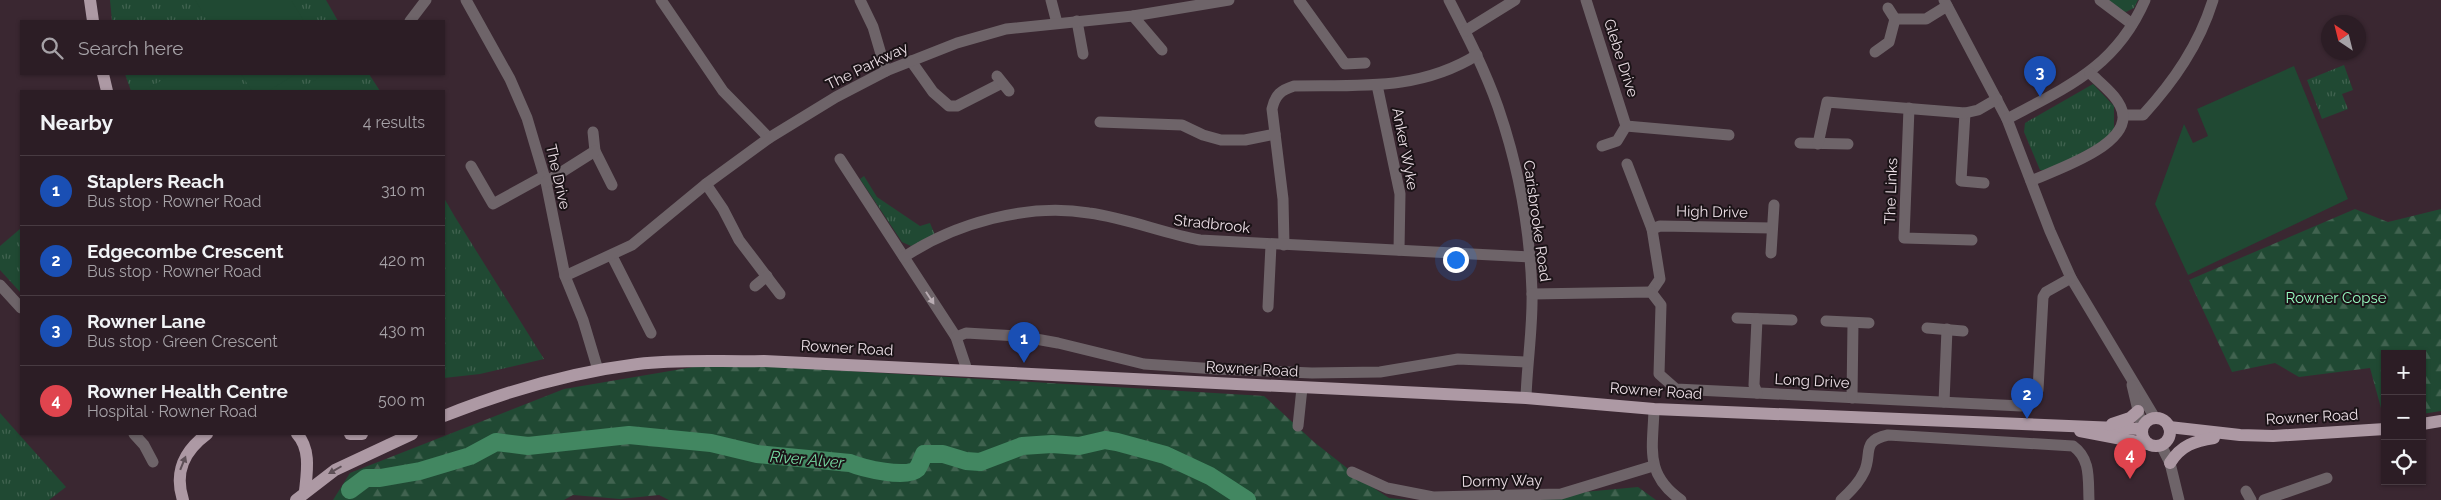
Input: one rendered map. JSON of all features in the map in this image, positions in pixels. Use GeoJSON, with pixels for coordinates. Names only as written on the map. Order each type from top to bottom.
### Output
{"type":"FeatureCollection","features":[{"type":"Feature","properties":{"kind":"main road"},"geometry":{"type":"LineString","coordinates":[[90,0],[93,20]]}},
{"type":"Feature","properties":{"kind":"main road"},"geometry":{"type":"LineString","coordinates":[[103,75],[107,90]]}},
{"type":"Feature","properties":{"kind":"main road","name":"Rowner Road"},"geometry":{"type":"LineString","coordinates":[[445,416],[481,401],[598,370],[640,363],[764,361],[1526,398],[1654,409],[2065,428],[2142,428]]}},
{"type":"Feature","properties":{"kind":"main road"},"geometry":{"type":"LineString","coordinates":[[2097,427],[2121,422],[2130,418],[2138,411]]}},
{"type":"Feature","properties":{"kind":"main road"},"geometry":{"type":"LineString","coordinates":[[2155,418],[2164,420],[2167,436],[2148,444],[2143,438],[2142,428],[2148,420],[2155,418]]}},
{"type":"Feature","properties":{"kind":"main road"},"geometry":{"type":"LineString","coordinates":[[2426,423],[2441,421]]}},
{"type":"Feature","properties":{"kind":"main road","name":"Rowner Road"},"geometry":{"type":"LineString","coordinates":[[2065,428],[2148,444]]}},
{"type":"Feature","properties":{"kind":"main road","name":"Rowner Road"},"geometry":{"type":"LineString","coordinates":[[2167,436],[2273,436],[2381,429]]}},
{"type":"Feature","properties":{"kind":"main road"},"geometry":{"type":"LineString","coordinates":[[183,500],[179,482],[180,467],[192,448],[205,435]]}},
{"type":"Feature","properties":{"kind":"main road"},"geometry":{"type":"LineString","coordinates":[[297,435],[301,439],[306,452],[302,496]]}},
{"type":"Feature","properties":{"kind":"main road"},"geometry":{"type":"LineString","coordinates":[[302,496],[335,470],[410,435]]}},
{"type":"Feature","properties":{"kind":"main road","name":"Rowner Road"},"geometry":{"type":"LineString","coordinates":[[2167,436],[2214,438],[2240,435]]}},
{"type":"Feature","properties":{"kind":"main road"},"geometry":{"type":"LineString","coordinates":[[2170,462],[2180,448],[2198,441],[2214,438]]}},
{"type":"Feature","properties":{"kind":"street"},"geometry":{"type":"LineString","coordinates":[[411,20],[426,0]]}},
{"type":"Feature","properties":{"kind":"street","name":"The Drive"},"geometry":{"type":"LineString","coordinates":[[466,0],[510,80],[530,126],[545,179],[565,276],[583,320],[598,370]]}},
{"type":"Feature","properties":{"kind":"street"},"geometry":{"type":"LineString","coordinates":[[661,0],[723,91],[769,138]]}},
{"type":"Feature","properties":{"kind":"street"},"geometry":{"type":"LineString","coordinates":[[860,0],[873,27],[886,71]]}},
{"type":"Feature","properties":{"kind":"street"},"geometry":{"type":"LineString","coordinates":[[1051,0],[1057,23]]}},
{"type":"Feature","properties":{"kind":"street","name":"The Parkway"},"geometry":{"type":"LineString","coordinates":[[565,276],[612,256],[652,231],[706,184],[769,138],[836,97],[886,71],[985,34],[1033,25],[1133,16],[1175,5],[1229,0]]}},
{"type":"Feature","properties":{"kind":"street"},"geometry":{"type":"LineString","coordinates":[[1299,0],[1345,64],[1366,63]]}},
{"type":"Feature","properties":{"kind":"street","name":"Carisbrooke Road"},"geometry":{"type":"LineString","coordinates":[[1449,0],[1477,55],[1498,107],[1513,157],[1529,257],[1532,294],[1526,398]]}},
{"type":"Feature","properties":{"kind":"street"},"geometry":{"type":"LineString","coordinates":[[1465,31],[1514,0]]}},
{"type":"Feature","properties":{"kind":"street","name":"Glebe Drive"},"geometry":{"type":"LineString","coordinates":[[1586,0],[1626,126]]}},
{"type":"Feature","properties":{"kind":"street"},"geometry":{"type":"LineString","coordinates":[[2100,0],[2132,24]]}},
{"type":"Feature","properties":{"kind":"street"},"geometry":{"type":"LineString","coordinates":[[2007,118],[2090,73],[2104,59],[2132,24],[2145,0]]}},
{"type":"Feature","properties":{"kind":"street"},"geometry":{"type":"LineString","coordinates":[[2123,115],[2143,114],[2170,85],[2193,48],[2213,0]]}},
{"type":"Feature","properties":{"kind":"street"},"geometry":{"type":"LineString","coordinates":[[1895,19],[1926,18],[1946,3],[2007,118],[2071,278],[2155,418]]}},
{"type":"Feature","properties":{"kind":"street"},"geometry":{"type":"LineString","coordinates":[[1875,52],[1889,42],[1895,19],[1888,8]]}},
{"type":"Feature","properties":{"kind":"street"},"geometry":{"type":"LineString","coordinates":[[1133,16],[1162,50]]}},
{"type":"Feature","properties":{"kind":"street"},"geometry":{"type":"LineString","coordinates":[[1077,21],[1083,54]]}},
{"type":"Feature","properties":{"kind":"street"},"geometry":{"type":"LineString","coordinates":[[1284,246],[1283,199],[1275,134],[1274,102],[1280,91],[1294,86],[1378,85],[1407,82],[1446,72],[1477,55]]}},
{"type":"Feature","properties":{"kind":"street"},"geometry":{"type":"LineString","coordinates":[[911,61],[933,92],[949,106],[957,106],[1002,83]]}},
{"type":"Feature","properties":{"kind":"street"},"geometry":{"type":"LineString","coordinates":[[2031,181],[2103,147],[2117,135],[2123,115],[2112,95],[2090,73]]}},
{"type":"Feature","properties":{"kind":"street","name":"Anker Wyke"},"geometry":{"type":"LineString","coordinates":[[1378,85],[1400,194],[1399,250]]}},
{"type":"Feature","properties":{"kind":"street"},"geometry":{"type":"LineString","coordinates":[[1818,144],[1827,102],[1965,113],[1978,110],[1997,99]]}},
{"type":"Feature","properties":{"kind":"street","name":"The Links"},"geometry":{"type":"LineString","coordinates":[[1909,108],[1904,238],[1972,240]]}},
{"type":"Feature","properties":{"kind":"street"},"geometry":{"type":"LineString","coordinates":[[1965,113],[1961,181],[1984,183]]}},
{"type":"Feature","properties":{"kind":"street"},"geometry":{"type":"LineString","coordinates":[[1100,122],[1182,125],[1221,140],[1245,140],[1275,134]]}},
{"type":"Feature","properties":{"kind":"street"},"geometry":{"type":"LineString","coordinates":[[1602,146],[1617,141],[1626,126],[1729,135]]}},
{"type":"Feature","properties":{"kind":"street"},"geometry":{"type":"LineString","coordinates":[[593,132],[595,151],[612,185]]}},
{"type":"Feature","properties":{"kind":"street"},"geometry":{"type":"LineString","coordinates":[[1800,143],[1848,144]]}},
{"type":"Feature","properties":{"kind":"street"},"geometry":{"type":"LineString","coordinates":[[471,166],[493,204],[545,179],[595,151]]}},
{"type":"Feature","properties":{"kind":"street"},"geometry":{"type":"LineString","coordinates":[[840,159],[956,337],[967,370]]}},
{"type":"Feature","properties":{"kind":"street"},"geometry":{"type":"LineString","coordinates":[[1532,294],[1651,292],[1660,279],[1652,229],[1627,164]]}},
{"type":"Feature","properties":{"kind":"street"},"geometry":{"type":"LineString","coordinates":[[706,184],[723,209],[739,240],[780,294]]}},
{"type":"Feature","properties":{"kind":"street"},"geometry":{"type":"LineString","coordinates":[[1771,252],[1774,206]]}},
{"type":"Feature","properties":{"kind":"street","name":"Stradbrook"},"geometry":{"type":"LineString","coordinates":[[904,257],[924,244],[968,226],[999,218],[1062,210],[1097,214],[1167,234],[1200,240],[1284,246],[1529,257]]}},
{"type":"Feature","properties":{"kind":"street","name":"High Drive"},"geometry":{"type":"LineString","coordinates":[[1652,229],[1660,226],[1772,228]]}},
{"type":"Feature","properties":{"kind":"street"},"geometry":{"type":"LineString","coordinates":[[1268,307],[1271,245]]}},
{"type":"Feature","properties":{"kind":"street"},"geometry":{"type":"LineString","coordinates":[[612,256],[651,333]]}},
{"type":"Feature","properties":{"kind":"street"},"geometry":{"type":"LineString","coordinates":[[755,286],[768,276]]}},
{"type":"Feature","properties":{"kind":"street","name":"Long Drive"},"geometry":{"type":"LineString","coordinates":[[1651,292],[1661,305],[1659,374],[1669,385],[1676,388],[2021,406],[2035,398],[2038,390],[2043,297],[2046,292],[2071,278]]}},
{"type":"Feature","properties":{"kind":"street"},"geometry":{"type":"LineString","coordinates":[[0,284],[20,307]]}},
{"type":"Feature","properties":{"kind":"street"},"geometry":{"type":"LineString","coordinates":[[1737,318],[1792,320]]}},
{"type":"Feature","properties":{"kind":"street"},"geometry":{"type":"LineString","coordinates":[[1757,319],[1754,384],[1757,393]]}},
{"type":"Feature","properties":{"kind":"street"},"geometry":{"type":"LineString","coordinates":[[1826,321],[1869,322]]}},
{"type":"Feature","properties":{"kind":"street"},"geometry":{"type":"LineString","coordinates":[[1852,398],[1853,323]]}},
{"type":"Feature","properties":{"kind":"street"},"geometry":{"type":"LineString","coordinates":[[1927,328],[1963,331]]}},
{"type":"Feature","properties":{"kind":"street"},"geometry":{"type":"LineString","coordinates":[[1944,402],[1947,329]]}},
{"type":"Feature","properties":{"kind":"street"},"geometry":{"type":"LineString","coordinates":[[956,337],[966,333],[1019,336],[1058,343],[1144,364],[1216,369],[1312,373],[1380,372],[1458,359],[1527,362]]}},
{"type":"Feature","properties":{"kind":"street"},"geometry":{"type":"LineString","coordinates":[[2127,369],[2142,428]]}},
{"type":"Feature","properties":{"kind":"street"},"geometry":{"type":"LineString","coordinates":[[1298,426],[1302,388]]}},
{"type":"Feature","properties":{"kind":"street"},"geometry":{"type":"LineString","coordinates":[[1654,409],[1653,466],[1667,490],[1681,500]]}},
{"type":"Feature","properties":{"kind":"street"},"geometry":{"type":"LineString","coordinates":[[136,435],[148,441],[153,462]]}},
{"type":"Feature","properties":{"kind":"street"},"geometry":{"type":"LineString","coordinates":[[1841,500],[1861,479],[1866,468],[1868,449],[1871,442],[1879,437],[1888,435],[2073,446],[2082,452],[2087,462],[2089,500]]}},
{"type":"Feature","properties":{"kind":"street"},"geometry":{"type":"LineString","coordinates":[[2167,436],[2170,462],[2179,500]]}},
{"type":"Feature","properties":{"kind":"street","name":"Dormy Way"},"geometry":{"type":"LineString","coordinates":[[1352,472],[1387,488],[1433,497],[1453,497],[1561,494],[1653,466]]}},
{"type":"Feature","properties":{"kind":"street"},"geometry":{"type":"LineString","coordinates":[[2264,500],[2295,494],[2327,478]]}},
{"type":"Feature","properties":{"kind":"green space"},"geometry":{"type":"Polygon","coordinates":[[[110,0],[326,0],[337,20],[112,20],[110,0]]]}},
{"type":"Feature","properties":{"kind":"green space"},"geometry":{"type":"Polygon","coordinates":[[[195,0],[291,0],[303,20],[207,20],[195,0]]]}},
{"type":"Feature","properties":{"kind":"green space"},"geometry":{"type":"Polygon","coordinates":[[[2106,0],[2138,0],[2134,8],[2126,12],[2113,7],[2106,0]]]}},
{"type":"Feature","properties":{"kind":"green space"},"geometry":{"type":"Polygon","coordinates":[[[2344,65],[2353,90],[2342,94],[2348,109],[2322,119],[2307,80],[2344,65]]]}},
{"type":"Feature","properties":{"kind":"green space"},"geometry":{"type":"Polygon","coordinates":[[[2294,66],[2348,199],[2188,275],[2155,204],[2184,124],[2193,143],[2208,136],[2197,109],[2294,66]]]}},
{"type":"Feature","properties":{"kind":"green space"},"geometry":{"type":"Polygon","coordinates":[[[125,75],[370,75],[379,90],[131,90],[125,75]]]}},
{"type":"Feature","properties":{"kind":"green space"},"geometry":{"type":"Polygon","coordinates":[[[170,75],[233,75],[241,90],[146,90],[170,75]]]}},
{"type":"Feature","properties":{"kind":"green space"},"geometry":{"type":"Polygon","coordinates":[[[242,75],[294,75],[270,90],[251,90],[242,75]]]}},
{"type":"Feature","properties":{"kind":"green space"},"geometry":{"type":"Polygon","coordinates":[[[323,75],[340,75],[349,90],[299,90],[323,75]]]}},
{"type":"Feature","properties":{"kind":"green space"},"geometry":{"type":"Polygon","coordinates":[[[2093,84],[2114,106],[2114,131],[2107,139],[2048,171],[2040,170],[2024,132],[2025,123],[2093,84]]]}},
{"type":"Feature","properties":{"kind":"green space"},"geometry":{"type":"Polygon","coordinates":[[[864,176],[877,197],[920,226],[930,223],[935,235],[911,246],[902,242],[860,179],[864,176]]]}},
{"type":"Feature","properties":{"kind":"green space"},"geometry":{"type":"Polygon","coordinates":[[[445,200],[544,359],[480,374],[445,378],[445,200]]]}},
{"type":"Feature","properties":{"kind":"green space","name":"Rowner Copse"},"geometry":{"type":"Polygon","coordinates":[[[2355,209],[2388,222],[2441,209],[2441,411],[2426,413],[2426,350],[2381,350],[2381,408],[2370,368],[2299,377],[2275,363],[2232,372],[2189,280],[2355,209]]]}},
{"type":"Feature","properties":{"kind":"green space"},"geometry":{"type":"Polygon","coordinates":[[[20,229],[20,292],[0,270],[0,246],[20,229]]]}},
{"type":"Feature","properties":{"kind":"green space"},"geometry":{"type":"Polygon","coordinates":[[[717,363],[1264,396],[1314,442],[1366,483],[1389,498],[1409,500],[669,500],[659,495],[620,499],[573,495],[564,500],[333,500],[350,473],[564,389],[717,363]]]}},
{"type":"Feature","properties":{"kind":"green space"},"geometry":{"type":"Polygon","coordinates":[[[0,413],[66,487],[49,500],[0,500],[0,413]]]}},
{"type":"Feature","properties":{"kind":"green space"},"geometry":{"type":"Polygon","coordinates":[[[1638,487],[1656,500],[1454,500],[1508,499],[1638,487]]]}},
{"type":"Feature","properties":{"kind":"waterway","name":"River Alver"},"geometry":{"type":"LineString","coordinates":[[350,490],[366,478],[380,478],[420,471],[470,456],[496,442],[528,446],[629,435],[711,443],[757,454],[850,463],[874,470],[904,473],[917,469],[924,454],[943,454],[966,461],[980,462],[1022,446],[1052,444],[1079,446],[1105,440],[1165,455],[1210,476],[1247,500]]}},
{"type":"Feature","properties":{"kind":"place","name":"Rowner Lane"},"geometry":{"type":"Point","coordinates":[2040,97]}},
{"type":"Feature","properties":{"kind":"place","name":"Staplers Reach"},"geometry":{"type":"Point","coordinates":[1024,363]}},
{"type":"Feature","properties":{"kind":"place","name":"Edgecombe Crescent"},"geometry":{"type":"Point","coordinates":[2027,419]}},
{"type":"Feature","properties":{"kind":"place","name":"Rowner Health Centre"},"geometry":{"type":"Point","coordinates":[2130,479]}}]}
